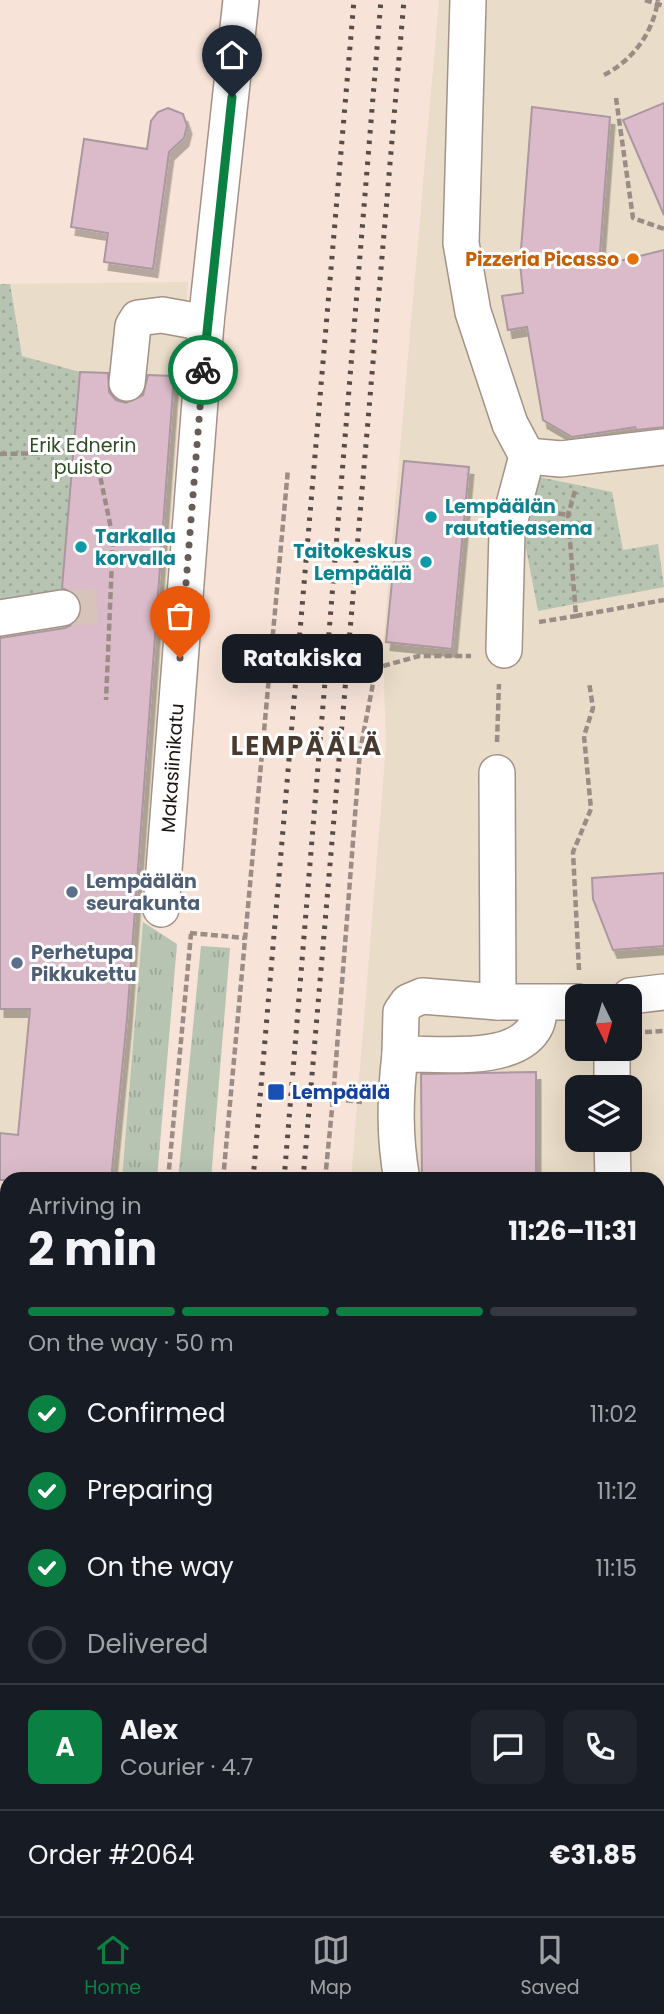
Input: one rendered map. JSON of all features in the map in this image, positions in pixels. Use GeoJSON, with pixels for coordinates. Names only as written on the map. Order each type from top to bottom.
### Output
{"type":"FeatureCollection","features":[{"type":"Feature","properties":{"kind":"street","name":"Makasiinikatu"},"geometry":{"type":"LineString","coordinates":[[161,909],[206,323],[241,0]]}},
{"type":"Feature","properties":{"kind":"street"},"geometry":{"type":"LineString","coordinates":[[468,0],[461,243],[472,312],[510,424],[527,456],[507,531],[504,650]]}},
{"type":"Feature","properties":{"kind":"street"},"geometry":{"type":"LineString","coordinates":[[127,383],[133,326],[138,318],[162,315],[206,323]]}},
{"type":"Feature","properties":{"kind":"street"},"geometry":{"type":"LineString","coordinates":[[527,456],[561,459],[664,447]]}},
{"type":"Feature","properties":{"kind":"street"},"geometry":{"type":"LineString","coordinates":[[0,618],[62,608]]}},
{"type":"Feature","properties":{"kind":"street"},"geometry":{"type":"LineString","coordinates":[[497,773],[498,1002]]}},
{"type":"Feature","properties":{"kind":"street"},"geometry":{"type":"LineString","coordinates":[[401,1172],[395,1141],[394,1105],[400,1054],[401,1012],[408,1002],[422,996],[540,1003],[565,992]]}},
{"type":"Feature","properties":{"kind":"street"},"geometry":{"type":"LineString","coordinates":[[642,995],[664,992]]}},
{"type":"Feature","properties":{"kind":"street"},"geometry":{"type":"LineString","coordinates":[[400,1054],[489,1054],[506,1049],[521,1041],[536,1026],[540,1003]]}},
{"type":"Feature","properties":{"kind":"street"},"geometry":{"type":"LineString","coordinates":[[612,1152],[612,1172]]}},
{"type":"Feature","properties":{"kind":"path"},"geometry":{"type":"LineString","coordinates":[[645,0],[658,1],[664,6]]}},
{"type":"Feature","properties":{"kind":"path"},"geometry":{"type":"LineString","coordinates":[[604,75],[626,63],[643,41],[658,1]]}},
{"type":"Feature","properties":{"kind":"path"},"geometry":{"type":"LineString","coordinates":[[616,98],[633,218],[664,229]]}},
{"type":"Feature","properties":{"kind":"path"},"geometry":{"type":"LineString","coordinates":[[0,454],[47,453],[94,447],[113,538],[106,700]]}},
{"type":"Feature","properties":{"kind":"path"},"geometry":{"type":"LineString","coordinates":[[584,456],[568,515],[576,616],[664,600]]}},
{"type":"Feature","properties":{"kind":"path"},"geometry":{"type":"LineString","coordinates":[[224,1172],[288,469]]}},
{"type":"Feature","properties":{"kind":"path"},"geometry":{"type":"LineString","coordinates":[[326,1172],[360,751],[376,668],[419,656],[463,657],[504,650],[497,692],[497,773]]}},
{"type":"Feature","properties":{"kind":"path"},"geometry":{"type":"LineString","coordinates":[[578,984],[573,852],[591,809],[584,736],[593,708],[589,681]]}},
{"type":"Feature","properties":{"kind":"path"},"geometry":{"type":"LineString","coordinates":[[169,1172],[191,934],[245,938]]}},
{"type":"Feature","properties":{"kind":"path"},"geometry":{"type":"LineString","coordinates":[[332,1099],[394,1105]]}},
{"type":"Feature","properties":{"kind":"shaded area"},"geometry":{"type":"Polygon","coordinates":[[[439,0],[645,0],[664,6],[664,1172],[352,1172],[386,746],[383,646],[439,0]]]}},
{"type":"Feature","properties":{"kind":"shaded area"},"geometry":{"type":"Polygon","coordinates":[[[188,282],[123,1172],[0,1172],[0,284],[188,282]]]}},
{"type":"Feature","properties":{"kind":"green space","name":"Erik Ednerin puisto"},"geometry":{"type":"Polygon","coordinates":[[[0,284],[10,284],[22,356],[80,372],[174,376],[169,439],[127,605],[55,593],[0,602],[0,284]]]}},
{"type":"Feature","properties":{"kind":"green space"},"geometry":{"type":"Polygon","coordinates":[[[539,477],[612,492],[623,550],[658,544],[664,587],[538,611],[525,543],[539,477]]]}},
{"type":"Feature","properties":{"kind":"green space"},"geometry":{"type":"Polygon","coordinates":[[[143,922],[177,944],[158,1172],[123,1172],[143,922]]]}},
{"type":"Feature","properties":{"kind":"green space"},"geometry":{"type":"Polygon","coordinates":[[[201,946],[230,948],[212,1172],[179,1172],[201,946]]]}},
{"type":"Feature","properties":{"kind":"building"},"geometry":{"type":"Polygon","coordinates":[[[664,103],[664,215],[623,120],[664,103]]]}},
{"type":"Feature","properties":{"kind":"building"},"geometry":{"type":"Polygon","coordinates":[[[532,107],[610,117],[599,266],[664,250],[664,427],[636,430],[635,427],[572,437],[543,420],[527,327],[508,330],[502,296],[523,293],[520,263],[532,107]]]}},
{"type":"Feature","properties":{"kind":"building"},"geometry":{"type":"Polygon","coordinates":[[[168,108],[183,114],[187,126],[184,138],[169,152],[153,269],[104,262],[108,233],[71,227],[84,139],[147,149],[151,121],[158,112],[168,108]]]}},
{"type":"Feature","properties":{"kind":"building"},"geometry":{"type":"Polygon","coordinates":[[[80,372],[108,373],[109,392],[116,400],[126,403],[143,395],[148,375],[174,376],[127,1019],[112,1172],[0,1172],[0,1133],[18,1135],[30,1009],[0,1009],[0,638],[65,628],[75,623],[81,614],[78,596],[62,588],[80,372]]]}},
{"type":"Feature","properties":{"kind":"building","name":"Lempäälän rautatieasema"},"geometry":{"type":"Polygon","coordinates":[[[404,461],[469,467],[452,649],[386,642],[404,461]]]}},
{"type":"Feature","properties":{"kind":"building"},"geometry":{"type":"Polygon","coordinates":[[[664,873],[664,946],[613,950],[593,899],[592,878],[664,873]]]}},
{"type":"Feature","properties":{"kind":"building"},"geometry":{"type":"Polygon","coordinates":[[[536,1072],[536,1172],[422,1172],[421,1074],[536,1072]]]}},
{"type":"Feature","properties":{"kind":"tunnel"},"geometry":{"type":"LineString","coordinates":[[62,608],[112,606]]}},
{"type":"Feature","properties":{"kind":"railway"},"geometry":{"type":"LineString","coordinates":[[254,1172],[354,0]]}},
{"type":"Feature","properties":{"kind":"railway"},"geometry":{"type":"LineString","coordinates":[[285,1172],[381,0]]}},
{"type":"Feature","properties":{"kind":"railway"},"geometry":{"type":"LineString","coordinates":[[304,1172],[404,0]]}},
{"type":"Feature","properties":{"kind":"way so far"},"geometry":{"type":"LineString","coordinates":[[180,658],[203,370]]}},
{"type":"Feature","properties":{"kind":"place","name":"Pizzeria Picasso"},"geometry":{"type":"Point","coordinates":[633,259]}},
{"type":"Feature","properties":{"kind":"place","name":"Lempäälän rautatieasema"},"geometry":{"type":"Point","coordinates":[431,517]}},
{"type":"Feature","properties":{"kind":"place","name":"Tarkalla korvalla"},"geometry":{"type":"Point","coordinates":[81,547]}},
{"type":"Feature","properties":{"kind":"place","name":"Taitokeskus Lempäälä"},"geometry":{"type":"Point","coordinates":[426,562]}},
{"type":"Feature","properties":{"kind":"place","name":"Ratakiska"},"geometry":{"type":"Point","coordinates":[180,658]}},
{"type":"Feature","properties":{"kind":"place","name":"Lempäälän seurakunta"},"geometry":{"type":"Point","coordinates":[72,892]}},
{"type":"Feature","properties":{"kind":"place","name":"Perhetupa Pikkukettu"},"geometry":{"type":"Point","coordinates":[17,963]}},
{"type":"Feature","properties":{"kind":"place","name":"Lempäälä"},"geometry":{"type":"Point","coordinates":[276,1092]}},
{"type":"Feature","properties":{"kind":"district","name":"LEMPÄÄLÄ"},"geometry":{"type":"Point","coordinates":[307,746]}},
{"type":"Feature","properties":{"kind":"route"},"geometry":{"type":"LineString","coordinates":[[203,370],[232,97]]}}]}
